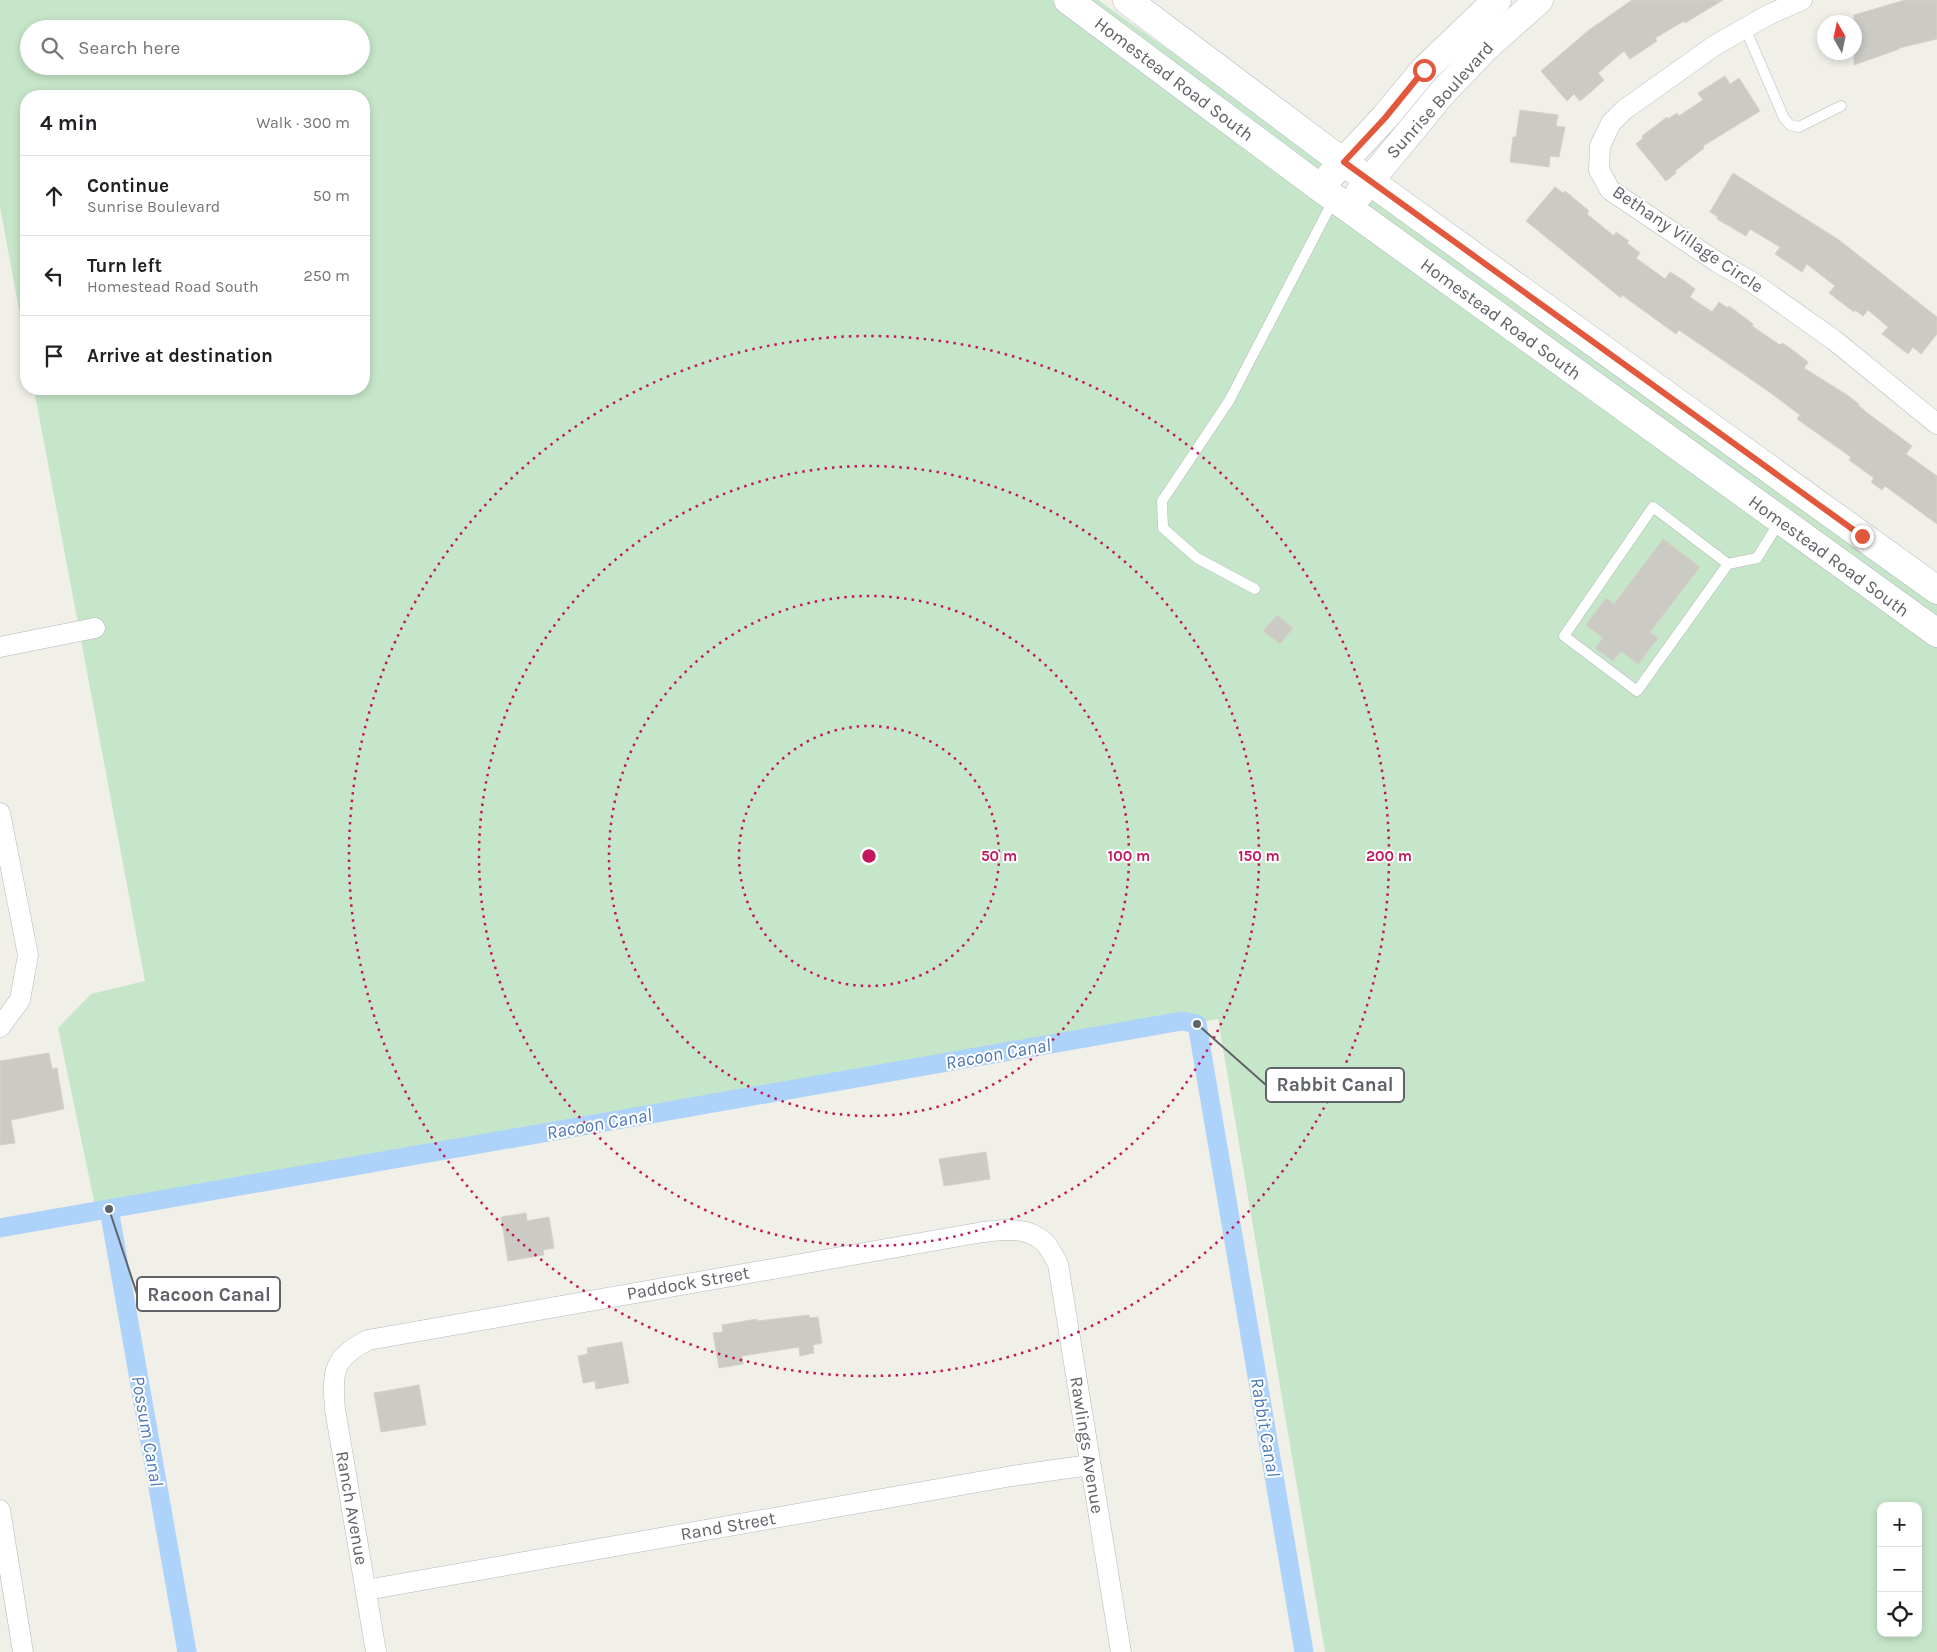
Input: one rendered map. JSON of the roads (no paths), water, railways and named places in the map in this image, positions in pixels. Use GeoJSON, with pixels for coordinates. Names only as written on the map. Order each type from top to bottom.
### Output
{"type":"FeatureCollection","features":[{"type":"Feature","properties":{"kind":"main road","name":"Homestead Road South"},"geometry":{"type":"LineString","coordinates":[[1068,0],[1334,198],[1937,633]]}},
{"type":"Feature","properties":{"kind":"main road","name":"Homestead Road South"},"geometry":{"type":"LineString","coordinates":[[1127,0],[1370,181],[1937,590]]}},
{"type":"Feature","properties":{"kind":"main road","name":"Sunrise Boulevard"},"geometry":{"type":"LineString","coordinates":[[1334,198],[1344,162],[1385,118],[1424,70],[1496,0]]}},
{"type":"Feature","properties":{"kind":"main road","name":"Sunrise Boulevard"},"geometry":{"type":"LineString","coordinates":[[1334,198],[1370,181],[1442,93],[1484,48],[1539,0]]}},
{"type":"Feature","properties":{"kind":"street","name":"Bethany Village Circle"},"geometry":{"type":"LineString","coordinates":[[1802,0],[1781,4],[1683,67],[1624,110],[1611,124],[1600,146],[1600,170],[1610,190],[1717,262],[1752,282],[1834,340],[1937,424]]}},
{"type":"Feature","properties":{"kind":"street"},"geometry":{"type":"LineString","coordinates":[[0,647],[95,628]]}},
{"type":"Feature","properties":{"kind":"street"},"geometry":{"type":"LineString","coordinates":[[0,813],[28,955],[20,1000],[0,1027]]}},
{"type":"Feature","properties":{"kind":"street","name":"Paddock Street"},"geometry":{"type":"LineString","coordinates":[[338,1364],[351,1349],[368,1340],[896,1247],[1007,1230],[1028,1231],[1044,1242]]}},
{"type":"Feature","properties":{"kind":"street","name":"Rawlings Avenue"},"geometry":{"type":"LineString","coordinates":[[1044,1242],[1058,1264],[1122,1652]]}},
{"type":"Feature","properties":{"kind":"street","name":"Ranch Avenue"},"geometry":{"type":"LineString","coordinates":[[338,1364],[333,1386],[335,1409],[376,1652]]}},
{"type":"Feature","properties":{"kind":"street","name":"Rand Street"},"geometry":{"type":"LineString","coordinates":[[366,1590],[1012,1476],[1090,1465]]}},
{"type":"Feature","properties":{"kind":"street"},"geometry":{"type":"LineString","coordinates":[[0,1510],[23,1652]]}},
{"type":"Feature","properties":{"kind":"lane"},"geometry":{"type":"LineString","coordinates":[[1745,28],[1784,118],[1790,125],[1799,127],[1841,106]]}},
{"type":"Feature","properties":{"kind":"lane"},"geometry":{"type":"LineString","coordinates":[[1255,589],[1197,558],[1163,528],[1162,501],[1229,401],[1334,198]]}},
{"type":"Feature","properties":{"kind":"lane"},"geometry":{"type":"LineString","coordinates":[[1728,564],[1653,507],[1564,636],[1637,691],[1728,564],[1757,558],[1780,520]]}},
{"type":"Feature","properties":{"kind":"waterway","name":"Racoon Canal"},"geometry":{"type":"LineString","coordinates":[[0,1228],[1182,1021],[1197,1024],[1304,1652]]}},
{"type":"Feature","properties":{"kind":"waterway","name":"Possum Canal"},"geometry":{"type":"LineString","coordinates":[[109,1209],[187,1652]]}},
{"type":"Feature","properties":{"kind":"place","name":"Rabbit Canal"},"geometry":{"type":"Point","coordinates":[1197,1024]}},
{"type":"Feature","properties":{"kind":"place","name":"Racoon Canal"},"geometry":{"type":"Point","coordinates":[109,1209]}}]}
